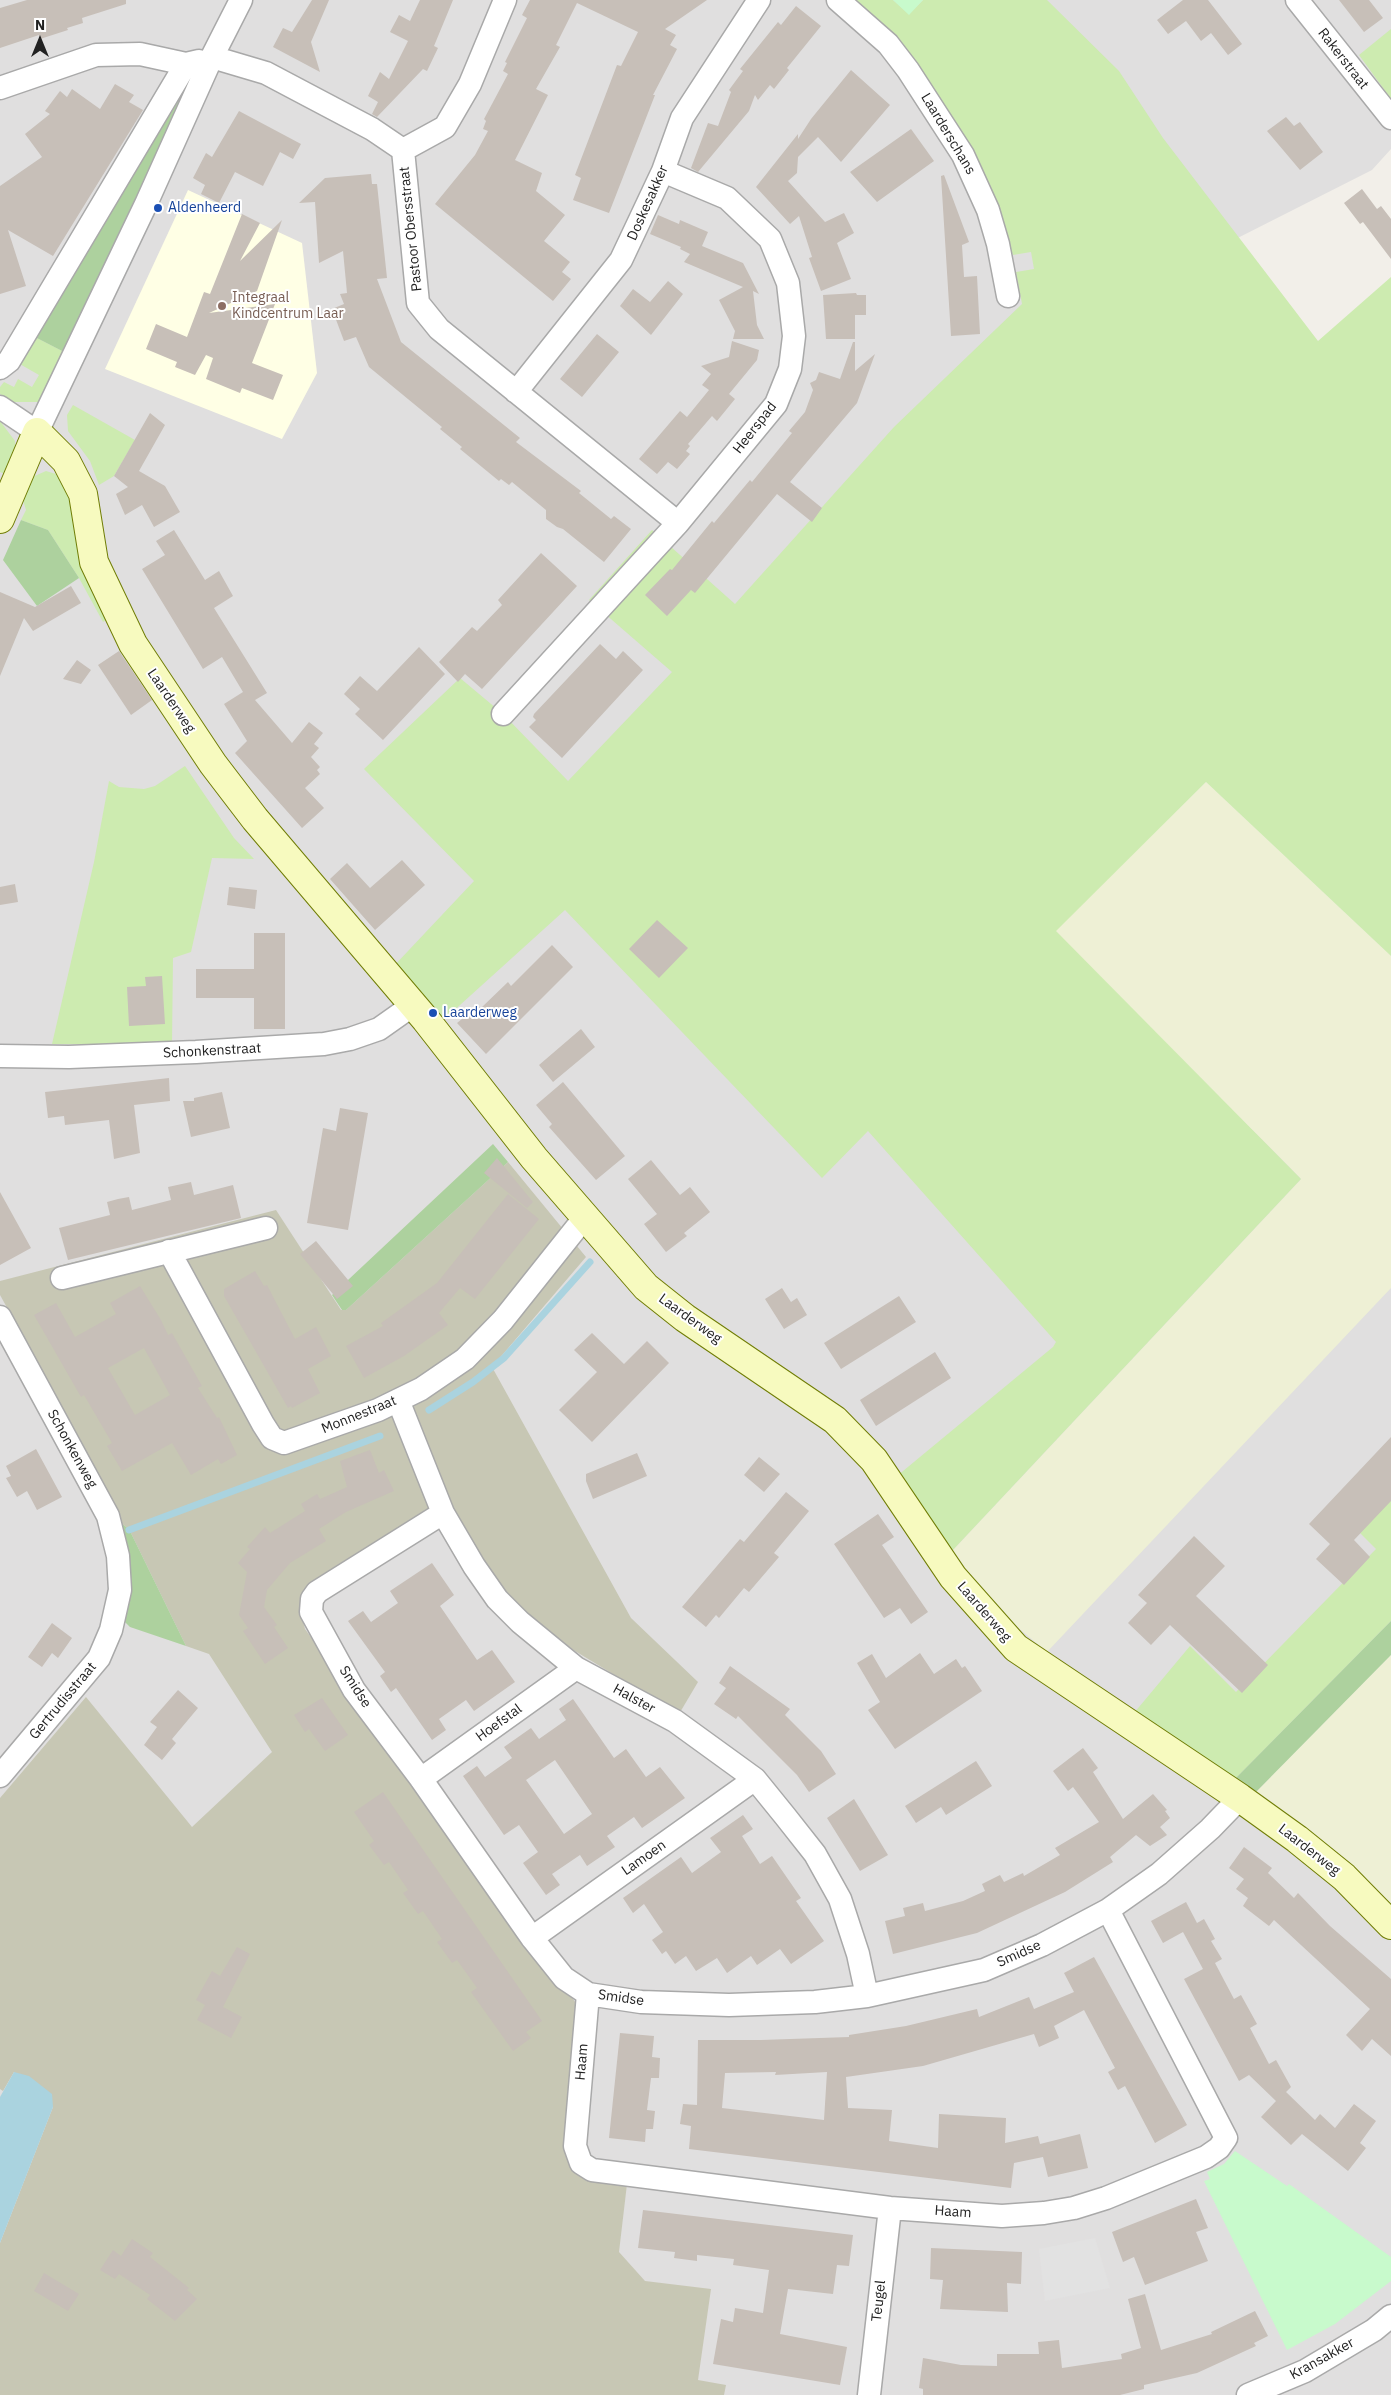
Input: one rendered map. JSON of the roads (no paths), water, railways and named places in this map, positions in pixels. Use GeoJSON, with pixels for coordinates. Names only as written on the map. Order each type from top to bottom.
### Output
{"type":"FeatureCollection","features":[{"type":"Feature","properties":{"kind":"street"},"geometry":{"type":"LineString","coordinates":[[0,519],[37,432],[146,204],[212,57],[241,0]]}},
{"type":"Feature","properties":{"kind":"street"},"geometry":{"type":"LineString","coordinates":[[403,150],[445,127],[470,84],[505,0]]}},
{"type":"Feature","properties":{"kind":"street","name":"Doskesakker"},"geometry":{"type":"LineString","coordinates":[[516,392],[622,260],[663,171],[682,118],[759,0]]}},
{"type":"Feature","properties":{"kind":"street","name":"Laarderschans"},"geometry":{"type":"LineString","coordinates":[[838,0],[888,44],[908,70],[963,154],[988,210],[998,244],[1008,296]]}},
{"type":"Feature","properties":{"kind":"street","name":"Rakerstraat"},"geometry":{"type":"LineString","coordinates":[[1297,0],[1391,118]]}},
{"type":"Feature","properties":{"kind":"street"},"geometry":{"type":"LineString","coordinates":[[0,88],[96,55],[140,54],[186,64],[212,57]]}},
{"type":"Feature","properties":{"kind":"street","name":"Pastoor Obersstraat"},"geometry":{"type":"LineString","coordinates":[[212,57],[266,73],[372,129],[403,150],[418,303],[439,329],[678,523]]}},
{"type":"Feature","properties":{"kind":"street"},"geometry":{"type":"LineString","coordinates":[[0,368],[9,361],[186,64]]}},
{"type":"Feature","properties":{"kind":"street","name":"Heerspad"},"geometry":{"type":"LineString","coordinates":[[503,714],[678,523],[776,404],[790,369],[794,336],[788,283],[770,239],[727,198],[663,171]]}},
{"type":"Feature","properties":{"kind":"street"},"geometry":{"type":"LineString","coordinates":[[0,407],[37,432]]}},
{"type":"Feature","properties":{"kind":"street","name":"Laarderweg"},"geometry":{"type":"LineString","coordinates":[[37,432],[66,461],[83,494],[94,562],[133,644],[213,764],[255,819],[413,1005],[534,1158],[646,1287],[685,1318],[836,1420],[874,1460],[953,1577],[1016,1648],[1240,1798],[1297,1839],[1344,1878],[1391,1925]]}},
{"type":"Feature","properties":{"kind":"street","name":"Schonkenstraat"},"geometry":{"type":"LineString","coordinates":[[0,1056],[69,1057],[186,1053],[324,1044],[350,1039],[379,1029],[413,1005]]}},
{"type":"Feature","properties":{"kind":"street","name":"Monnestraat"},"geometry":{"type":"LineString","coordinates":[[169,1251],[272,1438],[284,1443],[378,1410],[421,1389],[465,1359],[503,1320],[585,1217]]}},
{"type":"Feature","properties":{"kind":"street"},"geometry":{"type":"LineString","coordinates":[[62,1278],[266,1228]]}},
{"type":"Feature","properties":{"kind":"street","name":"Schonkenweg"},"geometry":{"type":"LineString","coordinates":[[0,1317],[108,1516],[118,1556],[120,1590]]}},
{"type":"Feature","properties":{"kind":"street","name":"Halster"},"geometry":{"type":"LineString","coordinates":[[398,1400],[443,1514],[497,1600],[520,1622],[576,1668],[674,1721],[755,1779],[815,1854],[840,1899],[858,1954],[866,1996]]}},
{"type":"Feature","properties":{"kind":"street","name":"Smidse"},"geometry":{"type":"LineString","coordinates":[[443,1514],[317,1592],[312,1599],[311,1612],[354,1690],[421,1778],[532,1938],[564,1978],[588,1994],[641,2002],[729,2005],[815,2002],[866,1996],[984,1970],[1042,1945],[1108,1910],[1160,1874],[1210,1829],[1240,1798]]}},
{"type":"Feature","properties":{"kind":"street","name":"Gertrudisstraat"},"geometry":{"type":"LineString","coordinates":[[0,1776],[99,1658],[111,1630],[120,1590]]}},
{"type":"Feature","properties":{"kind":"street","name":"Hoefstal"},"geometry":{"type":"LineString","coordinates":[[421,1778],[576,1668]]}},
{"type":"Feature","properties":{"kind":"street","name":"Lamoen"},"geometry":{"type":"LineString","coordinates":[[532,1938],[755,1779]]}},
{"type":"Feature","properties":{"kind":"street","name":"Haam"},"geometry":{"type":"LineString","coordinates":[[588,1994],[575,2146],[580,2163],[592,2170],[890,2208],[1002,2216],[1044,2213],[1074,2208],[1106,2198],[1206,2157],[1219,2148],[1226,2138],[1108,1910]]}},
{"type":"Feature","properties":{"kind":"street","name":"Teugel"},"geometry":{"type":"LineString","coordinates":[[869,2395],[890,2208]]}},
{"type":"Feature","properties":{"kind":"street","name":"Kransakker"},"geometry":{"type":"LineString","coordinates":[[1248,2395],[1305,2371],[1374,2330],[1391,2316]]}},
{"type":"Feature","properties":{"kind":"water"},"geometry":{"type":"Polygon","coordinates":[[[14,2072],[29,2076],[52,2094],[53,2107],[0,2243],[0,2097],[14,2072]]]}},
{"type":"Feature","properties":{"kind":"waterway"},"geometry":{"type":"LineString","coordinates":[[429,1410],[473,1382],[504,1358],[590,1262]]}},
{"type":"Feature","properties":{"kind":"waterway"},"geometry":{"type":"LineString","coordinates":[[129,1530],[380,1436]]}},
{"type":"Feature","properties":{"kind":"place","name":"Aldenheerd"},"geometry":{"type":"Point","coordinates":[158,208]}},
{"type":"Feature","properties":{"kind":"place","name":"Integraal Kindcentrum Laar"},"geometry":{"type":"Point","coordinates":[222,306]}},
{"type":"Feature","properties":{"kind":"place","name":"Laarderweg"},"geometry":{"type":"Point","coordinates":[433,1013]}}]}
